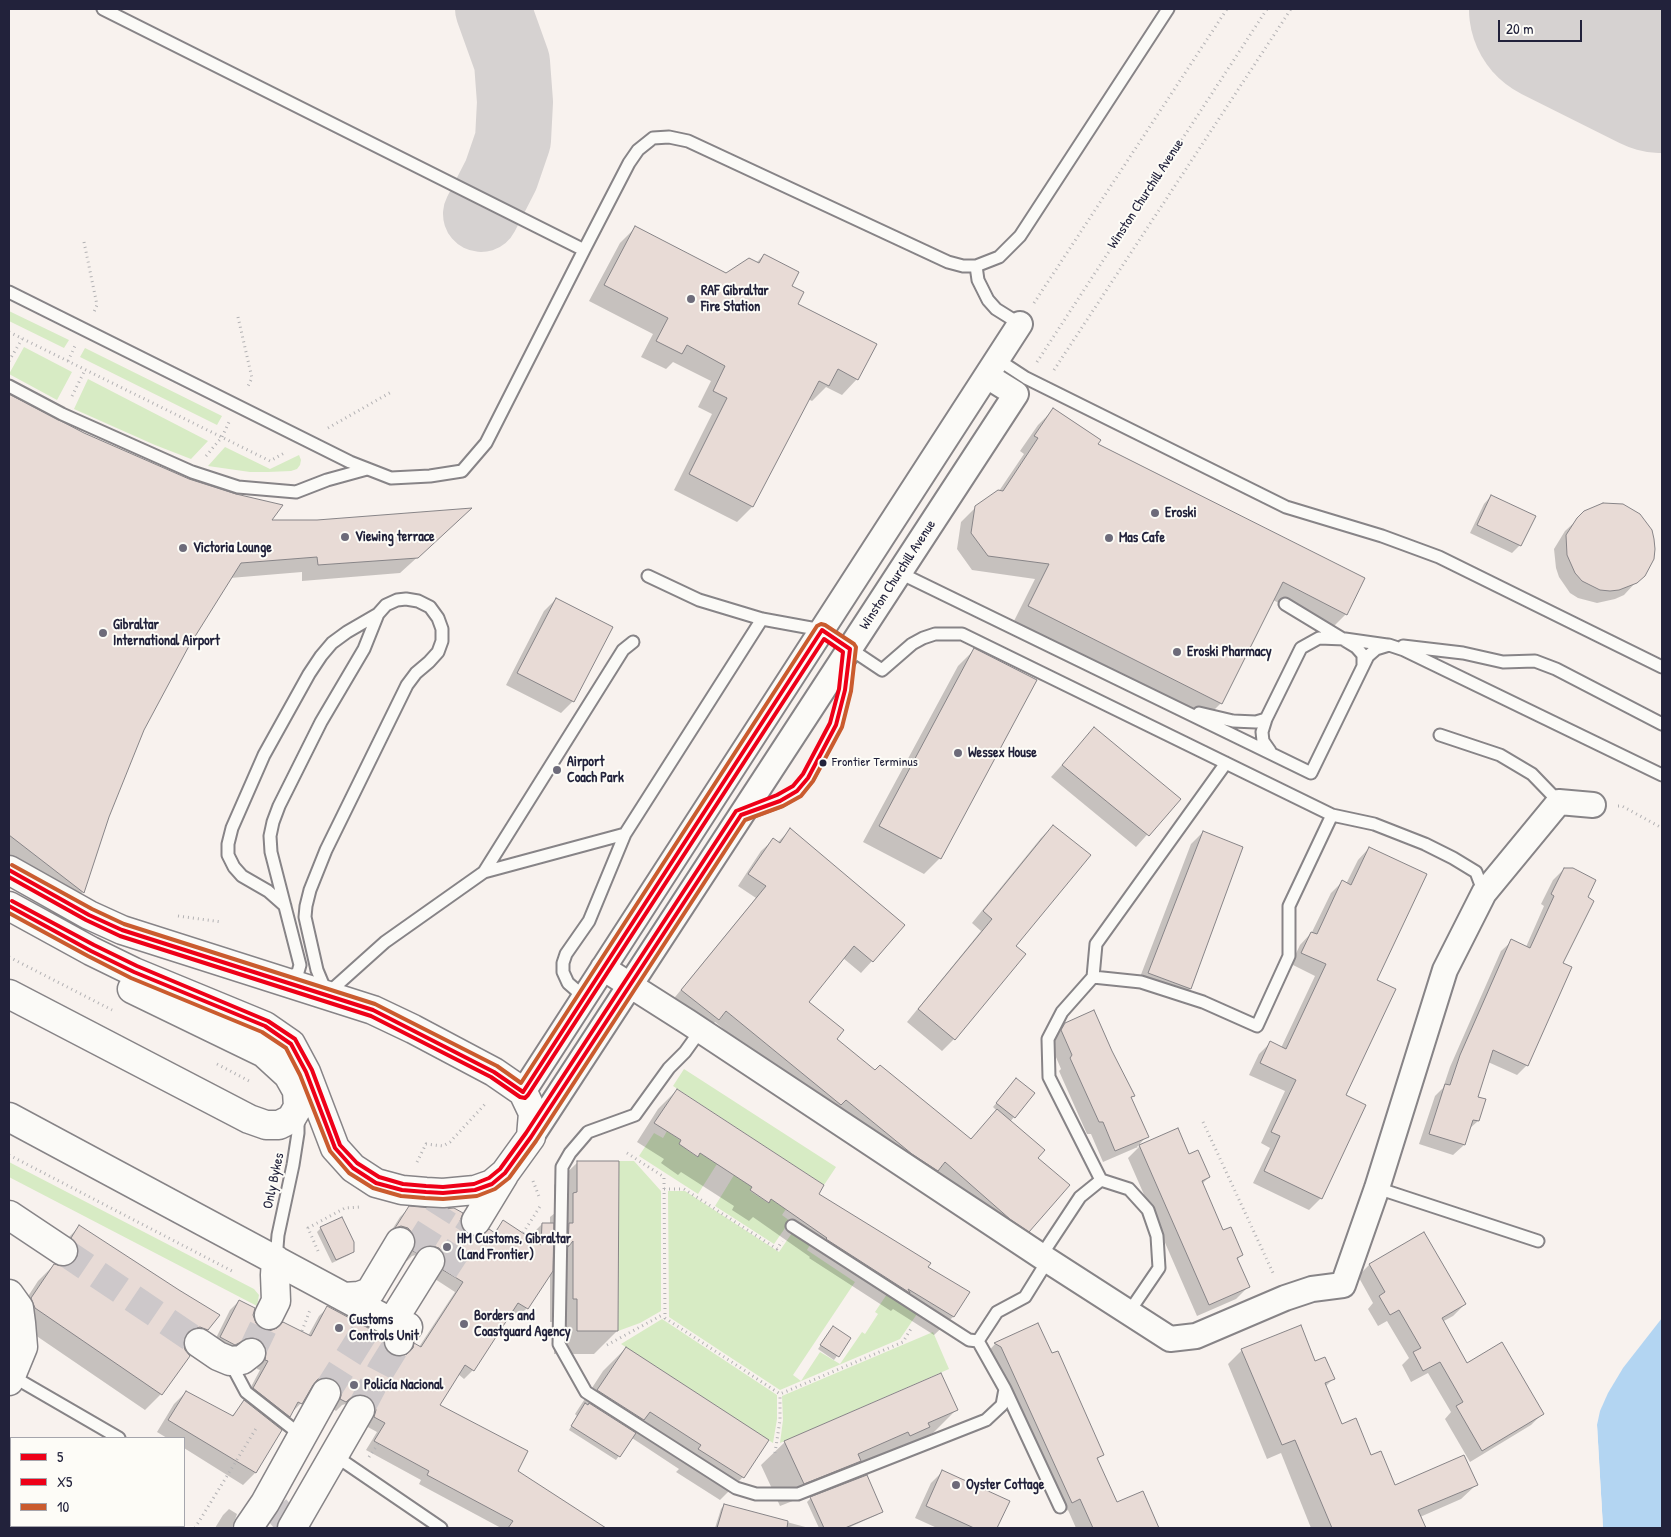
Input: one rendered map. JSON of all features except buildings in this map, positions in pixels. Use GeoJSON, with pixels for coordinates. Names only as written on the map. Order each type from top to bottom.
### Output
{"type":"FeatureCollection","features":[{"type":"Feature","properties":{"kind":"highway"},"geometry":{"type":"LineString","coordinates":[[9,870],[89,915],[122,930],[327,994],[373,1010],[413,1029],[494,1072],[523,1092],[533,1113],[531,1136]]}},
{"type":"Feature","properties":{"kind":"highway","name":"Winston Churchill Avenue"},"geometry":{"type":"LineString","coordinates":[[9,906],[91,951],[134,972],[265,1026],[291,1044],[306,1072],[335,1148],[353,1168],[376,1183],[450,1202],[492,1184],[505,1173],[531,1136]]}},
{"type":"Feature","properties":{"kind":"highway"},"geometry":{"type":"LineString","coordinates":[[9,925],[71,960],[264,1052],[288,1075],[297,1091],[298,1107],[292,1119],[279,1125],[266,1125],[249,1119],[9,994]]}},
{"type":"Feature","properties":{"kind":"highway"},"geometry":{"type":"LineString","coordinates":[[9,1117],[344,1297],[369,1318],[402,1331],[422,1256]]}},
{"type":"Feature","properties":{"kind":"highway"},"geometry":{"type":"LineString","coordinates":[[9,1214],[62,1251]]}},
{"type":"Feature","properties":{"kind":"highway"},"geometry":{"type":"LineString","coordinates":[[344,1297],[359,1296],[370,1292],[422,1256]]}},
{"type":"Feature","properties":{"kind":"highway"},"geometry":{"type":"LineString","coordinates":[[369,1318],[422,1256]]}},
{"type":"Feature","properties":{"kind":"highway"},"geometry":{"type":"LineString","coordinates":[[269,1315],[276,1301],[276,1260]]}},
{"type":"Feature","properties":{"kind":"highway"},"geometry":{"type":"LineString","coordinates":[[9,1294],[18,1308],[23,1347],[10,1379]]}},
{"type":"Feature","properties":{"kind":"highway"},"geometry":{"type":"LineString","coordinates":[[199,1343],[218,1356],[240,1357]]}},
{"type":"Feature","properties":{"kind":"highway"},"geometry":{"type":"LineString","coordinates":[[248,1528],[326,1392]]}},
{"type":"Feature","properties":{"kind":"highway"},"geometry":{"type":"LineString","coordinates":[[292,1528],[360,1410]]}},
{"type":"Feature","properties":{"kind":"street"},"geometry":{"type":"LineString","coordinates":[[523,1092],[1020,324]]}},
{"type":"Feature","properties":{"kind":"street","name":"Winston Churchill Avenue"},"geometry":{"type":"LineString","coordinates":[[531,1136],[1016,394],[992,368]]}},
{"type":"Feature","properties":{"kind":"street"},"geometry":{"type":"LineString","coordinates":[[603,968],[1170,1339],[1196,1336],[1284,1298],[1312,1289],[1343,1285],[1377,1188],[1445,970],[1484,893],[1559,802],[1593,805]]}},
{"type":"Feature","properties":{"kind":"lane"},"geometry":{"type":"LineString","coordinates":[[103,9],[584,250]]}},
{"type":"Feature","properties":{"kind":"lane"},"geometry":{"type":"LineString","coordinates":[[9,292],[367,469],[391,478],[430,476],[462,470],[486,443],[629,163],[638,150],[653,138],[669,137],[688,141],[948,262],[963,266],[986,264],[1000,257],[1020,236],[1168,9]]}},
{"type":"Feature","properties":{"kind":"lane"},"geometry":{"type":"LineString","coordinates":[[976,266],[978,280],[988,300],[996,309],[1020,324]]}},
{"type":"Feature","properties":{"kind":"lane"},"geometry":{"type":"LineString","coordinates":[[992,368],[1026,378],[1286,507],[1382,536],[1439,556],[1662,667]]}},
{"type":"Feature","properties":{"kind":"lane"},"geometry":{"type":"LineString","coordinates":[[9,386],[62,414],[192,472],[238,486],[296,492],[327,480],[367,469]]}},
{"type":"Feature","properties":{"kind":"lane"},"geometry":{"type":"LineString","coordinates":[[900,573],[1311,772],[1368,656],[1376,649],[1389,645],[1404,650],[1662,775]]}},
{"type":"Feature","properties":{"kind":"lane"},"geometry":{"type":"LineString","coordinates":[[648,576],[699,600],[762,619],[822,630],[882,670],[912,644],[923,638],[935,634],[962,634],[1332,815],[1374,824],[1425,844],[1476,872],[1484,893]]}},
{"type":"Feature","properties":{"kind":"lane"},"geometry":{"type":"LineString","coordinates":[[286,906],[268,891],[242,876],[234,867],[228,855],[228,844],[232,828],[264,755],[321,656],[332,643],[378,614],[386,605],[397,600],[418,601],[430,608],[438,618],[442,629],[442,641],[433,657],[416,673],[407,685],[326,850],[310,890],[305,917],[318,970],[327,994],[385,942],[484,872],[625,834]]}},
{"type":"Feature","properties":{"kind":"lane"},"geometry":{"type":"LineString","coordinates":[[1285,604],[1356,647],[1363,655],[1362,668]]}},
{"type":"Feature","properties":{"kind":"lane"},"geometry":{"type":"LineString","coordinates":[[282,980],[292,977],[298,972],[300,965],[271,852],[270,836],[273,822],[279,806],[321,722],[364,649],[378,614]]}},
{"type":"Feature","properties":{"kind":"lane"},"geometry":{"type":"LineString","coordinates":[[584,997],[568,983],[563,972],[563,962],[566,954],[589,921],[625,834],[762,619]]}},
{"type":"Feature","properties":{"kind":"lane"},"geometry":{"type":"LineString","coordinates":[[1271,753],[1263,741],[1262,732],[1266,719],[1301,648],[1319,638],[1345,639],[1463,653],[1503,662],[1535,661],[1556,669],[1662,724]]}},
{"type":"Feature","properties":{"kind":"lane"},"geometry":{"type":"LineString","coordinates":[[484,872],[623,650],[633,642]]}},
{"type":"Feature","properties":{"kind":"lane"},"geometry":{"type":"LineString","coordinates":[[741,816],[780,801],[797,791],[808,778],[836,725],[845,690],[850,649]]}},
{"type":"Feature","properties":{"kind":"lane"},"geometry":{"type":"LineString","coordinates":[[1178,708],[1233,721],[1256,722],[1266,719]]}},
{"type":"Feature","properties":{"kind":"lane"},"geometry":{"type":"LineString","coordinates":[[1440,734],[1500,755],[1532,774],[1559,802]]}},
{"type":"Feature","properties":{"kind":"lane"},"geometry":{"type":"LineString","coordinates":[[1129,1312],[1159,1268],[1157,1236],[1148,1210],[1129,1190],[1101,1180],[1049,1078],[1048,1039],[1062,1012],[1093,977],[1096,944],[1226,763]]}},
{"type":"Feature","properties":{"kind":"lane"},"geometry":{"type":"LineString","coordinates":[[1093,977],[1141,982],[1203,1002],[1257,1026],[1289,956],[1289,906],[1332,815]]}},
{"type":"Feature","properties":{"kind":"lane"},"geometry":{"type":"LineString","coordinates":[[700,1031],[685,1052],[669,1068],[635,1115],[588,1132],[570,1153],[562,1167],[559,1344],[586,1392],[736,1488],[756,1494],[798,1494],[986,1420],[1002,1405],[1005,1389]]}},
{"type":"Feature","properties":{"kind":"lane","name":"Only Bykes"},"geometry":{"type":"LineString","coordinates":[[276,1260],[278,1235],[297,1141],[298,1107]]}},
{"type":"Feature","properties":{"kind":"lane"},"geometry":{"type":"LineString","coordinates":[[978,1341],[997,1312],[1025,1297],[1044,1258],[1080,1197],[1101,1180]]}},
{"type":"Feature","properties":{"kind":"lane"},"geometry":{"type":"LineString","coordinates":[[1377,1188],[1538,1241]]}},
{"type":"Feature","properties":{"kind":"lane"},"geometry":{"type":"LineString","coordinates":[[792,1226],[969,1340],[978,1341]]}},
{"type":"Feature","properties":{"kind":"lane"},"geometry":{"type":"LineString","coordinates":[[978,1341],[1005,1389],[1060,1507]]}},
{"type":"Feature","properties":{"kind":"lane"},"geometry":{"type":"LineString","coordinates":[[240,1357],[246,1392],[302,1436]]}},
{"type":"Feature","properties":{"kind":"lane"},"geometry":{"type":"LineString","coordinates":[[10,1379],[117,1437]]}},
{"type":"Feature","properties":{"kind":"lane"},"geometry":{"type":"LineString","coordinates":[[334,1455],[441,1528]]}},
{"type":"Feature","properties":{"kind":"path"},"geometry":{"type":"LineString","coordinates":[[1033,304],[1227,9]]}},
{"type":"Feature","properties":{"kind":"path","name":"Winston Churchill Avenue"},"geometry":{"type":"LineString","coordinates":[[1026,378],[1267,9]]}},
{"type":"Feature","properties":{"kind":"path"},"geometry":{"type":"LineString","coordinates":[[68,361],[97,305],[84,242]]}},
{"type":"Feature","properties":{"kind":"path"},"geometry":{"type":"LineString","coordinates":[[9,362],[22,339]]}},
{"type":"Feature","properties":{"kind":"path"},"geometry":{"type":"LineString","coordinates":[[62,414],[85,370]]}},
{"type":"Feature","properties":{"kind":"path"},"geometry":{"type":"LineString","coordinates":[[1593,805],[1622,806],[1662,828]]}},
{"type":"Feature","properties":{"kind":"path"},"geometry":{"type":"LineString","coordinates":[[1203,1122],[1284,1298]]}},
{"type":"Feature","properties":{"kind":"path"},"geometry":{"type":"LineString","coordinates":[[627,1153],[664,1177],[664,1318],[780,1394]]}},
{"type":"Feature","properties":{"kind":"path"},"geometry":{"type":"LineString","coordinates":[[523,1233],[541,1206],[540,1197],[533,1180]]}},
{"type":"Feature","properties":{"kind":"path"},"geometry":{"type":"LineString","coordinates":[[664,1189],[684,1188],[777,1249],[792,1226]]}},
{"type":"Feature","properties":{"kind":"path"},"geometry":{"type":"LineString","coordinates":[[780,1394],[903,1342],[922,1310]]}},
{"type":"Feature","properties":{"kind":"path"},"geometry":{"type":"LineString","coordinates":[[607,1345],[664,1314]]}},
{"type":"Feature","properties":{"kind":"path"},"geometry":{"type":"LineString","coordinates":[[775,1453],[780,1420],[780,1394]]}},
{"type":"Feature","properties":{"kind":"path"},"geometry":{"type":"LineString","coordinates":[[195,1528],[268,1408]]}},
{"type":"Feature","properties":{"kind":"green space"},"geometry":{"type":"Polygon","coordinates":[[[9,311],[69,340],[64,348],[9,321],[9,311]]]}},
{"type":"Feature","properties":{"kind":"green space"},"geometry":{"type":"Polygon","coordinates":[[[24,347],[72,372],[57,400],[9,374],[24,347]]]}},
{"type":"Feature","properties":{"kind":"green space"},"geometry":{"type":"Polygon","coordinates":[[[85,348],[222,416],[217,425],[80,357],[85,348]]]}},
{"type":"Feature","properties":{"kind":"green space"},"geometry":{"type":"Polygon","coordinates":[[[88,379],[208,441],[191,459],[74,409],[88,379]]]}},
{"type":"Feature","properties":{"kind":"green space"},"geometry":{"type":"Polygon","coordinates":[[[225,447],[270,469],[299,455],[300,465],[297,469],[291,471],[268,472],[250,472],[208,466],[225,447]]]}},
{"type":"Feature","properties":{"kind":"green space"},"geometry":{"type":"Polygon","coordinates":[[[684,1069],[836,1167],[824,1185],[673,1086],[684,1069]]]}},
{"type":"Feature","properties":{"kind":"green space"},"geometry":{"type":"Polygon","coordinates":[[[667,1131],[681,1141],[679,1144],[697,1157],[700,1153],[717,1164],[698,1194],[639,1156],[654,1133],[663,1138],[667,1131]]]}},
{"type":"Feature","properties":{"kind":"green space"},"geometry":{"type":"Polygon","coordinates":[[[619,1161],[634,1161],[661,1191],[661,1311],[640,1323],[618,1331],[619,1161]]]}},
{"type":"Feature","properties":{"kind":"green space"},"geometry":{"type":"Polygon","coordinates":[[[9,1162],[254,1289],[259,1295],[257,1306],[9,1177],[9,1162]]]}},
{"type":"Feature","properties":{"kind":"green space"},"geometry":{"type":"Polygon","coordinates":[[[734,1175],[752,1187],[750,1191],[768,1203],[771,1199],[786,1209],[782,1215],[790,1221],[774,1244],[715,1206],[734,1175]]]}},
{"type":"Feature","properties":{"kind":"green space"},"geometry":{"type":"Polygon","coordinates":[[[668,1191],[685,1191],[779,1252],[792,1233],[810,1245],[807,1250],[855,1282],[793,1375],[801,1381],[820,1352],[840,1364],[862,1332],[865,1334],[878,1314],[875,1312],[887,1294],[917,1314],[900,1339],[780,1390],[669,1317],[668,1191]]]}},
{"type":"Feature","properties":{"kind":"green space"},"geometry":{"type":"Polygon","coordinates":[[[662,1319],[777,1395],[777,1419],[773,1443],[621,1344],[662,1319]]]}},
{"type":"Feature","properties":{"kind":"green space"},"geometry":{"type":"Polygon","coordinates":[[[933,1332],[949,1369],[780,1443],[783,1420],[782,1396],[933,1332]]]}},
{"type":"Feature","properties":{"kind":"water"},"geometry":{"type":"Polygon","coordinates":[[[1662,1318],[1662,1528],[1603,1528],[1597,1425],[1600,1411],[1623,1368],[1662,1318]]]}},
{"type":"Feature","properties":{"kind":"pier"},"geometry":{"type":"Polygon","coordinates":[[[1596,1419],[1597,1425],[1603,1528],[1601,1528],[1596,1419]]]}},
{"type":"Feature","properties":{"kind":"taxiway"},"geometry":{"type":"LineString","coordinates":[[481,214],[501,175],[513,140],[515,102],[512,62],[493,9]]}},
{"type":"Feature","properties":{"kind":"runway"},"geometry":{"type":"LineString","coordinates":[[1564,9],[1662,58]]}},
{"type":"Feature","properties":{"kind":"tunnel"},"geometry":{"type":"LineString","coordinates":[[415,1252],[444,1206]]}},
{"type":"Feature","properties":{"kind":"tunnel"},"geometry":{"type":"LineString","coordinates":[[444,1270],[476,1221]]}},
{"type":"Feature","properties":{"kind":"tunnel"},"geometry":{"type":"LineString","coordinates":[[63,1251],[199,1343]]}},
{"type":"Feature","properties":{"kind":"tunnel"},"geometry":{"type":"LineString","coordinates":[[251,1353],[269,1315]]}},
{"type":"Feature","properties":{"kind":"tunnel"},"geometry":{"type":"LineString","coordinates":[[326,1393],[369,1325]]}},
{"type":"Feature","properties":{"kind":"tunnel"},"geometry":{"type":"LineString","coordinates":[[360,1410],[399,1341]]}},
{"type":"Feature","properties":{"kind":"tunnel"},"geometry":{"type":"LineString","coordinates":[[274,1528],[307,1500]]}},
{"type":"Feature","properties":{"kind":"transit line","name":"10"},"geometry":{"type":"LineString","coordinates":[[9,913],[131,978],[262,1032],[286,1048],[300,1075],[330,1151],[349,1173],[373,1188],[401,1196],[425,1198],[443,1199],[477,1196],[495,1189],[509,1178],[536,1141],[745,820],[783,806],[801,796],[813,781],[842,727],[851,691],[856,647],[825,625],[817,626],[521,1083],[497,1066],[375,1004],[124,924],[92,909],[12,865]]}},
{"type":"Feature","properties":{"kind":"transit line","name":"5"},"geometry":{"type":"LineString","coordinates":[[9,870],[89,915],[122,930],[373,1010],[494,1072],[523,1092],[822,630],[850,649],[845,690],[836,725],[808,778],[797,791],[780,801],[741,815],[531,1137],[505,1173],[492,1184],[475,1190],[443,1193],[426,1192],[402,1190],[376,1183],[353,1168],[335,1148],[306,1072],[291,1044],[265,1026],[134,972],[91,951],[9,906]]}},
{"type":"Feature","properties":{"kind":"transit line","name":"X5"},"geometry":{"type":"LineString","coordinates":[[9,877],[86,920],[120,936],[371,1016],[491,1077],[520,1097],[525,1098],[824,639],[843,652],[839,689],[830,723],[803,774],[793,786],[777,795],[736,811],[526,1133],[500,1169],[489,1178],[474,1184],[443,1187],[426,1186],[403,1184],[379,1177],[357,1163],[340,1145],[312,1070],[295,1039],[268,1021],[137,966],[12,901]]}},
{"type":"Feature","properties":{"kind":"place","name":"RAF Gibraltar Fire Station"},"geometry":{"type":"Point","coordinates":[691,299]}},
{"type":"Feature","properties":{"kind":"place","name":"Eroski"},"geometry":{"type":"Point","coordinates":[1155,513]}},
{"type":"Feature","properties":{"kind":"place","name":"Viewing terrace"},"geometry":{"type":"Point","coordinates":[345,537]}},
{"type":"Feature","properties":{"kind":"place","name":"Mas Cafe"},"geometry":{"type":"Point","coordinates":[1109,538]}},
{"type":"Feature","properties":{"kind":"place","name":"Victoria Lounge"},"geometry":{"type":"Point","coordinates":[183,548]}},
{"type":"Feature","properties":{"kind":"place","name":"Gibraltar International Airport"},"geometry":{"type":"Point","coordinates":[103,633]}},
{"type":"Feature","properties":{"kind":"place","name":"Eroski Pharmacy"},"geometry":{"type":"Point","coordinates":[1177,652]}},
{"type":"Feature","properties":{"kind":"place","name":"Wessex House"},"geometry":{"type":"Point","coordinates":[958,753]}},
{"type":"Feature","properties":{"kind":"place","name":"Frontier Terminus"},"geometry":{"type":"Point","coordinates":[823,763]}},
{"type":"Feature","properties":{"kind":"place","name":"Airport Coach Park"},"geometry":{"type":"Point","coordinates":[557,770]}},
{"type":"Feature","properties":{"kind":"place","name":"HM Customs, Gibraltar (Land Frontier)"},"geometry":{"type":"Point","coordinates":[447,1247]}},
{"type":"Feature","properties":{"kind":"place","name":"Borders and Coastguard Agency"},"geometry":{"type":"Point","coordinates":[464,1324]}},
{"type":"Feature","properties":{"kind":"place","name":"Customs Controls Unit"},"geometry":{"type":"Point","coordinates":[339,1328]}},
{"type":"Feature","properties":{"kind":"place","name":"Policía Nacional"},"geometry":{"type":"Point","coordinates":[354,1385]}},
{"type":"Feature","properties":{"kind":"place","name":"Oyster Cottage"},"geometry":{"type":"Point","coordinates":[956,1485]}}]}
